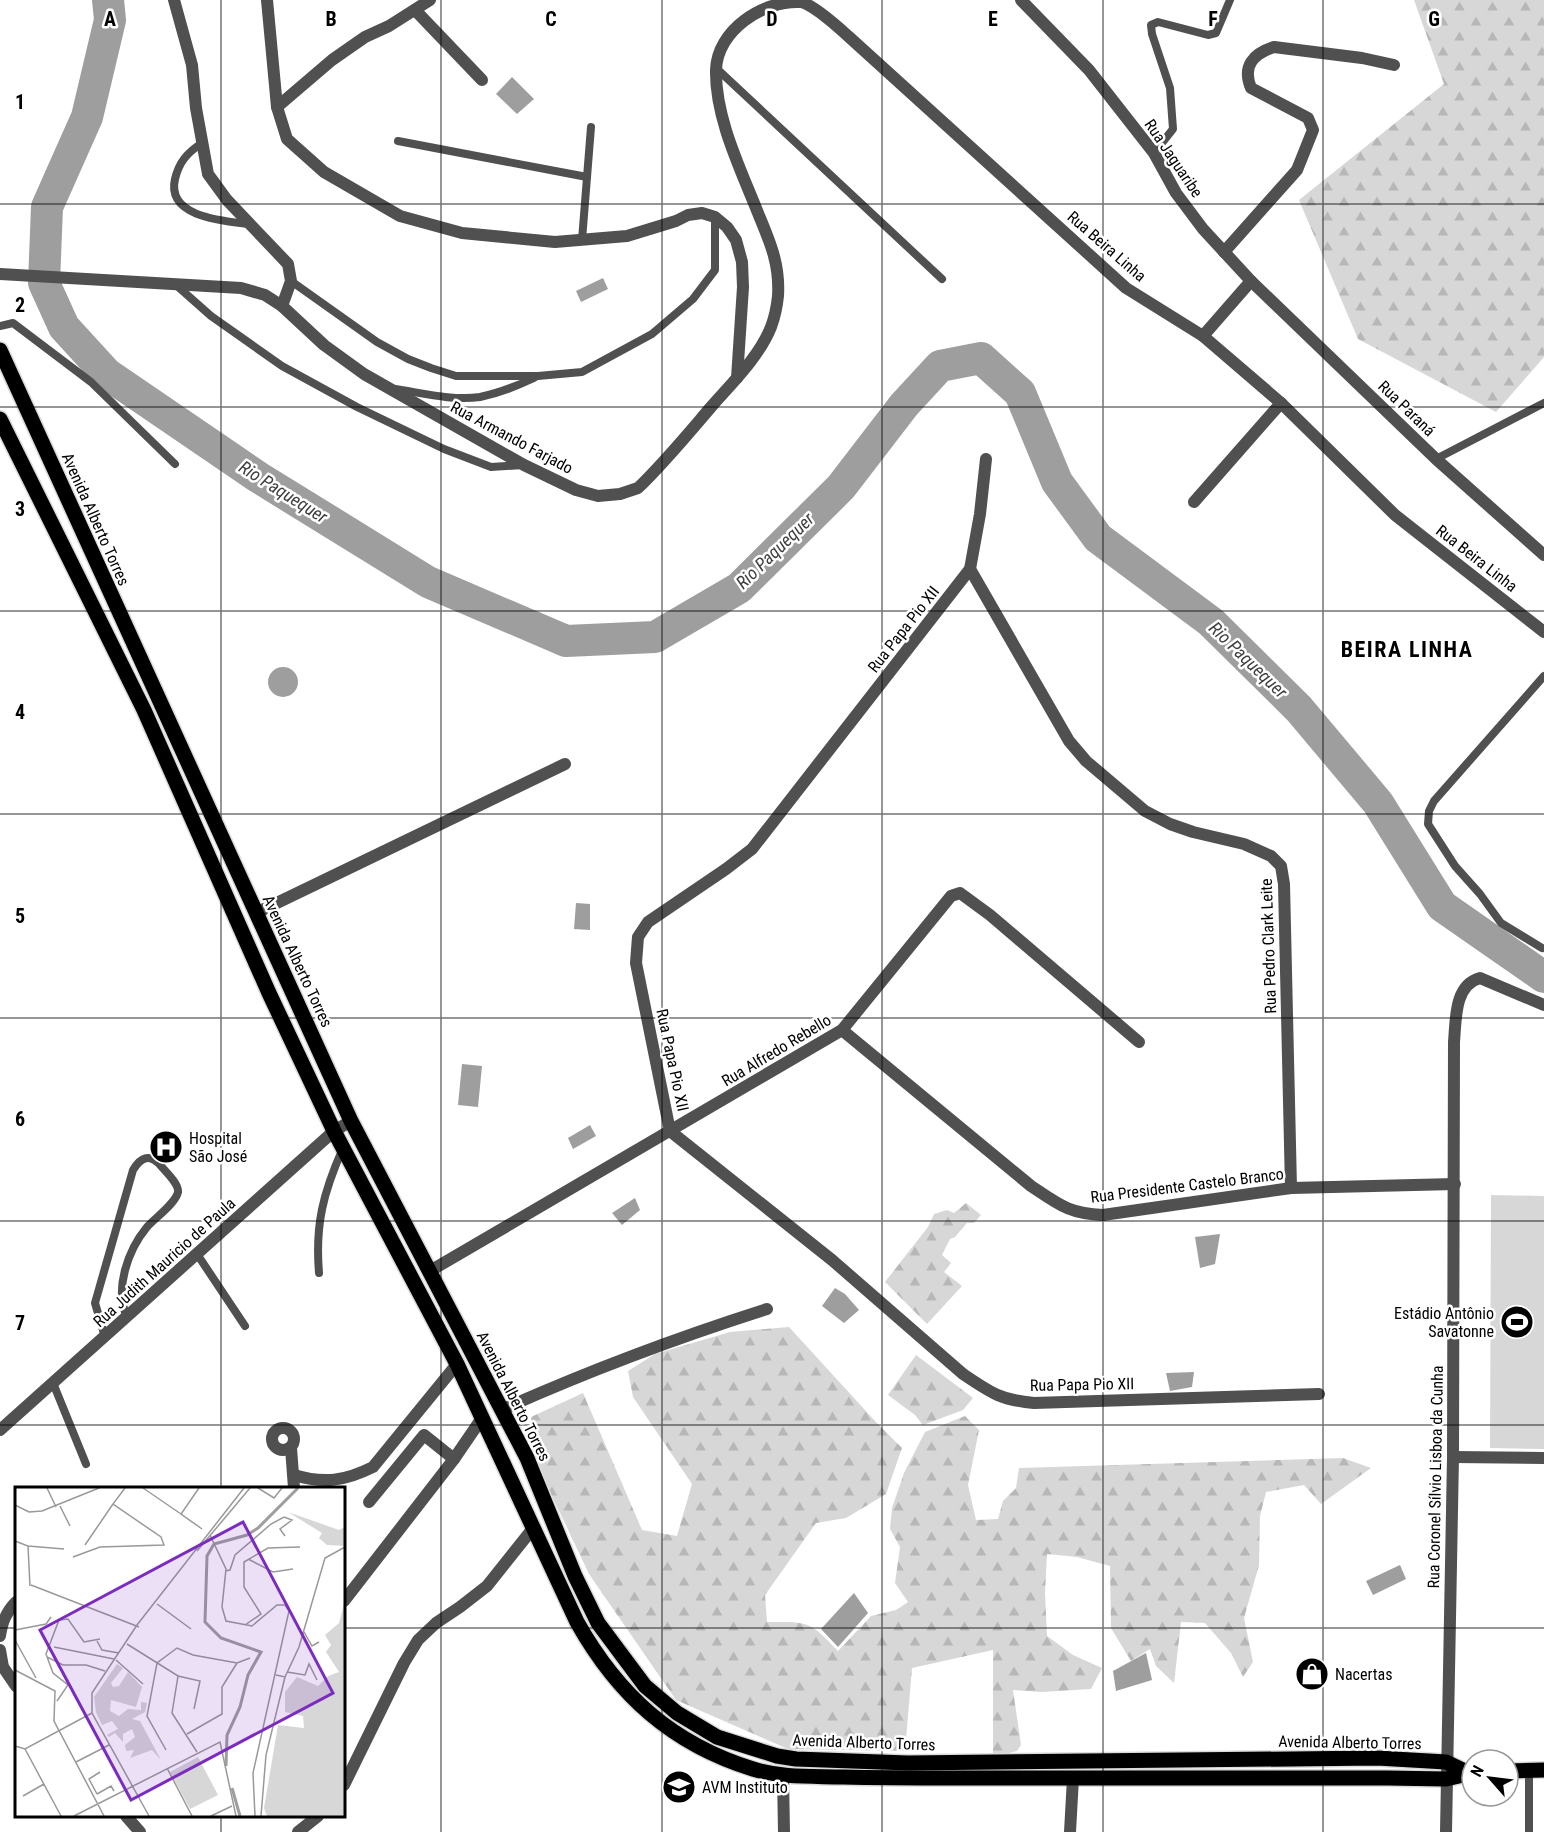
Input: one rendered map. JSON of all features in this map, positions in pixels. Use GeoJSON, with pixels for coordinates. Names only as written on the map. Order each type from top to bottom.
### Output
{"type":"FeatureCollection","features":[{"type":"Feature","properties":{"kind":"main road","name":"Avenida Alberto Torres"},"geometry":{"type":"LineString","coordinates":[[0,350],[351,1121],[527,1458],[575,1576],[598,1623],[645,1686],[677,1713],[717,1737],[777,1756],[828,1761],[908,1762],[1377,1758],[1446,1762],[1460,1768]]}},
{"type":"Feature","properties":{"kind":"main road","name":"Avenida Alberto Torres"},"geometry":{"type":"LineString","coordinates":[[0,419],[144,710],[269,993],[334,1131],[457,1364],[586,1638],[617,1680],[640,1705],[662,1725],[719,1756],[754,1769],[783,1776],[1446,1779],[1460,1776]]}},
{"type":"Feature","properties":{"kind":"main road"},"geometry":{"type":"LineString","coordinates":[[1520,1771],[1536,1770]]}},
{"type":"Feature","properties":{"kind":"street"},"geometry":{"type":"LineString","coordinates":[[174,0],[192,65],[196,108],[208,174],[227,200],[288,264],[291,281],[282,306]]}},
{"type":"Feature","properties":{"kind":"street"},"geometry":{"type":"LineString","coordinates":[[267,0],[277,107],[287,139],[309,160],[343,185],[400,216],[462,233],[555,242],[627,237],[688,215],[702,213],[715,217],[728,227],[736,240],[742,262],[743,287],[737,378]]}},
{"type":"Feature","properties":{"kind":"street"},"geometry":{"type":"LineString","coordinates":[[277,107],[332,60],[365,37],[388,26],[430,0]]}},
{"type":"Feature","properties":{"kind":"street","name":"Rua Jaguaribe"},"geometry":{"type":"LineString","coordinates":[[1021,0],[1089,70],[1154,153],[1176,193],[1203,229],[1251,281]]}},
{"type":"Feature","properties":{"kind":"street","name":"Rua Beira Linha"},"geometry":{"type":"LineString","coordinates":[[716,68],[722,44],[746,15],[778,1],[802,2],[842,31],[1126,288],[1203,336],[1281,403],[1395,515],[1544,632]]}},
{"type":"Feature","properties":{"kind":"street"},"geometry":{"type":"LineString","coordinates":[[416,10],[482,80]]}},
{"type":"Feature","properties":{"kind":"street"},"geometry":{"type":"LineString","coordinates":[[1224,252],[1297,170],[1313,130],[1308,118],[1251,87],[1246,77],[1250,62],[1261,51],[1274,47],[1362,58],[1394,65]]}},
{"type":"Feature","properties":{"kind":"street","name":"Rua Armando Farjado"},"geometry":{"type":"LineString","coordinates":[[3,274],[242,288],[265,294],[282,306],[324,345],[364,374],[524,465],[576,490],[598,496],[620,494],[638,488],[737,378],[760,347],[771,327],[778,297],[776,257],[732,148],[717,90],[716,68]]}},
{"type":"Feature","properties":{"kind":"street"},"geometry":{"type":"LineString","coordinates":[[1203,336],[1251,281]]}},
{"type":"Feature","properties":{"kind":"street","name":"Rua Paraná"},"geometry":{"type":"LineString","coordinates":[[1251,281],[1436,459],[1544,555]]}},
{"type":"Feature","properties":{"kind":"street"},"geometry":{"type":"LineString","coordinates":[[1194,502],[1281,403]]}},
{"type":"Feature","properties":{"kind":"street","name":"Rua Papa Pio XII"},"geometry":{"type":"LineString","coordinates":[[986,459],[980,514],[970,569],[752,849],[648,922],[638,937],[636,963],[670,1131],[832,1260],[963,1374],[987,1391],[1010,1401],[1034,1403],[1319,1394]]}},
{"type":"Feature","properties":{"kind":"street","name":"Rua Pedro Clark Leite"},"geometry":{"type":"LineString","coordinates":[[970,569],[1069,741],[1086,761],[1145,811],[1170,824],[1193,832],[1244,844],[1271,856],[1281,866],[1284,884],[1291,1188]]}},
{"type":"Feature","properties":{"kind":"street"},"geometry":{"type":"LineString","coordinates":[[256,913],[565,764]]}},
{"type":"Feature","properties":{"kind":"street","name":"Rua Alfredo Rebello"},"geometry":{"type":"LineString","coordinates":[[430,1271],[842,1030],[951,896],[960,893],[990,915],[1139,1042]]}},
{"type":"Feature","properties":{"kind":"street","name":"Rua Coronel Sílvio Lisboa da Cunha"},"geometry":{"type":"LineString","coordinates":[[1446,1832],[1453,1457],[1454,1042],[1457,1016],[1465,985],[1480,978],[1544,1005]]}},
{"type":"Feature","properties":{"kind":"street","name":"Rua Presidente Castelo Branco"},"geometry":{"type":"LineString","coordinates":[[842,1030],[1031,1186],[1059,1205],[1082,1214],[1103,1215],[1291,1188],[1455,1184]]}},
{"type":"Feature","properties":{"kind":"street","name":"Rua Judith Mauricio de Paula"},"geometry":{"type":"LineString","coordinates":[[0,1430],[334,1131],[351,1121]]}},
{"type":"Feature","properties":{"kind":"street"},"geometry":{"type":"LineString","coordinates":[[501,1410],[622,1359],[688,1334],[767,1309]]}},
{"type":"Feature","properties":{"kind":"street"},"geometry":{"type":"LineString","coordinates":[[294,1475],[315,1481],[334,1480],[356,1476],[373,1467],[457,1364]]}},
{"type":"Feature","properties":{"kind":"street"},"geometry":{"type":"LineString","coordinates":[[348,1588],[454,1459],[482,1418]]}},
{"type":"Feature","properties":{"kind":"street"},"geometry":{"type":"LineString","coordinates":[[369,1502],[424,1435],[454,1459]]}},
{"type":"Feature","properties":{"kind":"street"},"geometry":{"type":"LineString","coordinates":[[291,1449],[294,1487]]}},
{"type":"Feature","properties":{"kind":"street"},"geometry":{"type":"LineString","coordinates":[[1453,1457],[1544,1458]]}},
{"type":"Feature","properties":{"kind":"street"},"geometry":{"type":"LineString","coordinates":[[345,1783],[404,1663],[418,1640],[436,1623],[487,1586],[534,1527]]}},
{"type":"Feature","properties":{"kind":"street"},"geometry":{"type":"LineString","coordinates":[[0,1636],[1,1624],[8,1610],[15,1603]]}},
{"type":"Feature","properties":{"kind":"street"},"geometry":{"type":"LineString","coordinates":[[0,1650],[3,1667],[15,1685]]}},
{"type":"Feature","properties":{"kind":"street"},"geometry":{"type":"LineString","coordinates":[[783,1776],[783,1832]]}},
{"type":"Feature","properties":{"kind":"street"},"geometry":{"type":"LineString","coordinates":[[1070,1832],[1073,1778]]}},
{"type":"Feature","properties":{"kind":"street"},"geometry":{"type":"LineString","coordinates":[[128,1817],[140,1832]]}},
{"type":"Feature","properties":{"kind":"street"},"geometry":{"type":"LineString","coordinates":[[298,1832],[316,1817]]}},
{"type":"Feature","properties":{"kind":"lane"},"geometry":{"type":"LineString","coordinates":[[1154,153],[1173,129],[1170,88],[1151,25],[1158,22],[1202,33],[1216,33],[1230,0]]}},
{"type":"Feature","properties":{"kind":"lane"},"geometry":{"type":"LineString","coordinates":[[716,68],[942,279]]}},
{"type":"Feature","properties":{"kind":"lane"},"geometry":{"type":"LineString","coordinates":[[582,240],[591,127]]}},
{"type":"Feature","properties":{"kind":"lane"},"geometry":{"type":"LineString","coordinates":[[398,141],[587,177]]}},
{"type":"Feature","properties":{"kind":"lane"},"geometry":{"type":"LineString","coordinates":[[202,143],[191,150],[181,161],[173,189],[177,200],[186,209],[204,215],[226,221],[252,224]]}},
{"type":"Feature","properties":{"kind":"lane"},"geometry":{"type":"LineString","coordinates":[[291,281],[377,342],[408,359],[456,376],[538,376],[582,372],[652,333],[693,299],[715,270],[715,217]]}},
{"type":"Feature","properties":{"kind":"lane"},"geometry":{"type":"LineString","coordinates":[[176,284],[211,316],[282,366],[357,407],[444,448],[491,467],[524,465]]}},
{"type":"Feature","properties":{"kind":"lane"},"geometry":{"type":"LineString","coordinates":[[0,326],[13,323],[92,382],[175,464]]}},
{"type":"Feature","properties":{"kind":"lane"},"geometry":{"type":"LineString","coordinates":[[388,388],[439,396],[478,397],[513,388],[538,376]]}},
{"type":"Feature","properties":{"kind":"lane"},"geometry":{"type":"LineString","coordinates":[[1436,459],[1544,404]]}},
{"type":"Feature","properties":{"kind":"lane"},"geometry":{"type":"LineString","coordinates":[[1542,948],[1501,923],[1480,894],[1455,866],[1428,824],[1429,812],[1434,801],[1544,676]]}},
{"type":"Feature","properties":{"kind":"lane"},"geometry":{"type":"LineString","coordinates":[[319,1273],[317,1243],[319,1222],[330,1177],[343,1148]]}},
{"type":"Feature","properties":{"kind":"lane"},"geometry":{"type":"LineString","coordinates":[[105,1337],[95,1303],[133,1170],[138,1160],[152,1157],[177,1187],[178,1192],[175,1199],[146,1228],[130,1256],[122,1284],[122,1307],[127,1317]]}},
{"type":"Feature","properties":{"kind":"lane"},"geometry":{"type":"LineString","coordinates":[[197,1254],[245,1326]]}},
{"type":"Feature","properties":{"kind":"lane"},"geometry":{"type":"LineString","coordinates":[[53,1383],[86,1464]]}},
{"type":"Feature","properties":{"kind":"lane"},"geometry":{"type":"LineString","coordinates":[[1529,1832],[1536,1770]]}},
{"type":"Feature","properties":{"kind":"green space"},"geometry":{"type":"Polygon","coordinates":[[[1414,0],[1544,0],[1544,357],[1496,412],[1358,339],[1299,200],[1444,84],[1414,0]]]}},
{"type":"Feature","properties":{"kind":"green space","name":"Estádio Antônio Savatonne"},"geometry":{"type":"Polygon","coordinates":[[[1491,1195],[1544,1196],[1544,1449],[1490,1448],[1491,1195]]]}},
{"type":"Feature","properties":{"kind":"green space"},"geometry":{"type":"Polygon","coordinates":[[[966,1203],[981,1215],[974,1223],[967,1223],[955,1237],[950,1239],[942,1255],[951,1263],[944,1272],[962,1286],[927,1324],[885,1282],[928,1227],[934,1214],[947,1210],[954,1213],[966,1203]]]}},
{"type":"Feature","properties":{"kind":"green space"},"geometry":{"type":"Polygon","coordinates":[[[789,1327],[902,1448],[886,1494],[846,1518],[816,1523],[765,1595],[767,1622],[807,1625],[820,1633],[838,1651],[871,1616],[896,1610],[908,1602],[895,1583],[900,1547],[890,1529],[892,1508],[904,1473],[925,1432],[965,1416],[979,1430],[968,1485],[976,1520],[998,1519],[1003,1501],[1016,1488],[1019,1468],[1343,1458],[1371,1468],[1321,1504],[1304,1485],[1266,1492],[1260,1516],[1259,1565],[1244,1618],[1253,1662],[1243,1677],[1231,1653],[1205,1623],[1181,1622],[1174,1683],[1156,1666],[1150,1649],[1131,1661],[1111,1628],[1110,1566],[1077,1557],[1047,1554],[1045,1593],[1047,1636],[1073,1655],[1102,1668],[1091,1689],[1042,1692],[1013,1690],[1021,1745],[1017,1751],[993,1757],[993,1650],[912,1668],[905,1751],[788,1749],[676,1700],[589,1574],[534,1458],[531,1417],[583,1393],[642,1530],[677,1536],[692,1484],[633,1397],[628,1371],[655,1354],[730,1332],[789,1327]]]}},
{"type":"Feature","properties":{"kind":"green space"},"geometry":{"type":"Polygon","coordinates":[[[916,1355],[973,1398],[963,1410],[923,1425],[915,1415],[888,1395],[916,1355]]]}},
{"type":"Feature","properties":{"kind":"shaded area"},"geometry":{"type":"Polygon","coordinates":[[[512,77],[534,99],[517,114],[496,94],[512,77]]]}},
{"type":"Feature","properties":{"kind":"shaded area"},"geometry":{"type":"Polygon","coordinates":[[[603,278],[608,289],[581,302],[576,291],[603,278]]]}},
{"type":"Feature","properties":{"kind":"shaded area"},"geometry":{"type":"Polygon","coordinates":[[[283,667],[294,671],[298,682],[294,693],[283,697],[272,693],[268,682],[272,671],[283,667]]]}},
{"type":"Feature","properties":{"kind":"shaded area"},"geometry":{"type":"Polygon","coordinates":[[[576,903],[590,904],[590,930],[574,929],[576,903]]]}},
{"type":"Feature","properties":{"kind":"shaded area"},"geometry":{"type":"Polygon","coordinates":[[[462,1064],[482,1066],[478,1107],[458,1105],[462,1064]]]}},
{"type":"Feature","properties":{"kind":"shaded area"},"geometry":{"type":"Polygon","coordinates":[[[590,1125],[596,1136],[573,1149],[568,1138],[590,1125]]]}},
{"type":"Feature","properties":{"kind":"shaded area"},"geometry":{"type":"Polygon","coordinates":[[[635,1198],[640,1210],[622,1225],[612,1213],[635,1198]]]}},
{"type":"Feature","properties":{"kind":"shaded area"},"geometry":{"type":"Polygon","coordinates":[[[1220,1234],[1215,1264],[1200,1268],[1195,1237],[1220,1234]]]}},
{"type":"Feature","properties":{"kind":"shaded area"},"geometry":{"type":"Polygon","coordinates":[[[835,1288],[845,1294],[859,1310],[844,1323],[822,1306],[835,1288]]]}},
{"type":"Feature","properties":{"kind":"shaded area"},"geometry":{"type":"Polygon","coordinates":[[[1194,1372],[1192,1387],[1170,1391],[1166,1373],[1194,1372]]]}},
{"type":"Feature","properties":{"kind":"shaded area"},"geometry":{"type":"Polygon","coordinates":[[[1400,1565],[1406,1579],[1373,1595],[1366,1581],[1400,1565]]]}},
{"type":"Feature","properties":{"kind":"shaded area"},"geometry":{"type":"Polygon","coordinates":[[[854,1593],[868,1613],[838,1647],[821,1629],[854,1593]]]}},
{"type":"Feature","properties":{"kind":"shaded area"},"geometry":{"type":"Polygon","coordinates":[[[1146,1653],[1152,1680],[1116,1691],[1113,1671],[1146,1653]]]}},
{"type":"Feature","properties":{"kind":"waterway","name":"Rio Paquequer"},"geometry":{"type":"LineString","coordinates":[[108,0],[110,20],[87,117],[47,207],[44,283],[64,327],[107,374],[258,477],[428,582],[566,641],[655,637],[739,588],[841,487],[904,405],[940,366],[981,358],[1020,393],[1057,482],[1098,538],[1211,622],[1299,709],[1378,803],[1442,906],[1544,977]]}},
{"type":"Feature","properties":{"kind":"place","name":"Hospital São José"},"geometry":{"type":"Point","coordinates":[166,1147]}},
{"type":"Feature","properties":{"kind":"place","name":"Estádio Antônio Savatonne"},"geometry":{"type":"Point","coordinates":[1517,1322]}},
{"type":"Feature","properties":{"kind":"place","name":"Nacertas"},"geometry":{"type":"Point","coordinates":[1312,1674]}},
{"type":"Feature","properties":{"kind":"place","name":"AVM Instituto"},"geometry":{"type":"Point","coordinates":[679,1787]}},
{"type":"Feature","properties":{"kind":"district","name":"BEIRA LINHA"},"geometry":{"type":"Point","coordinates":[1407,649]}}]}
